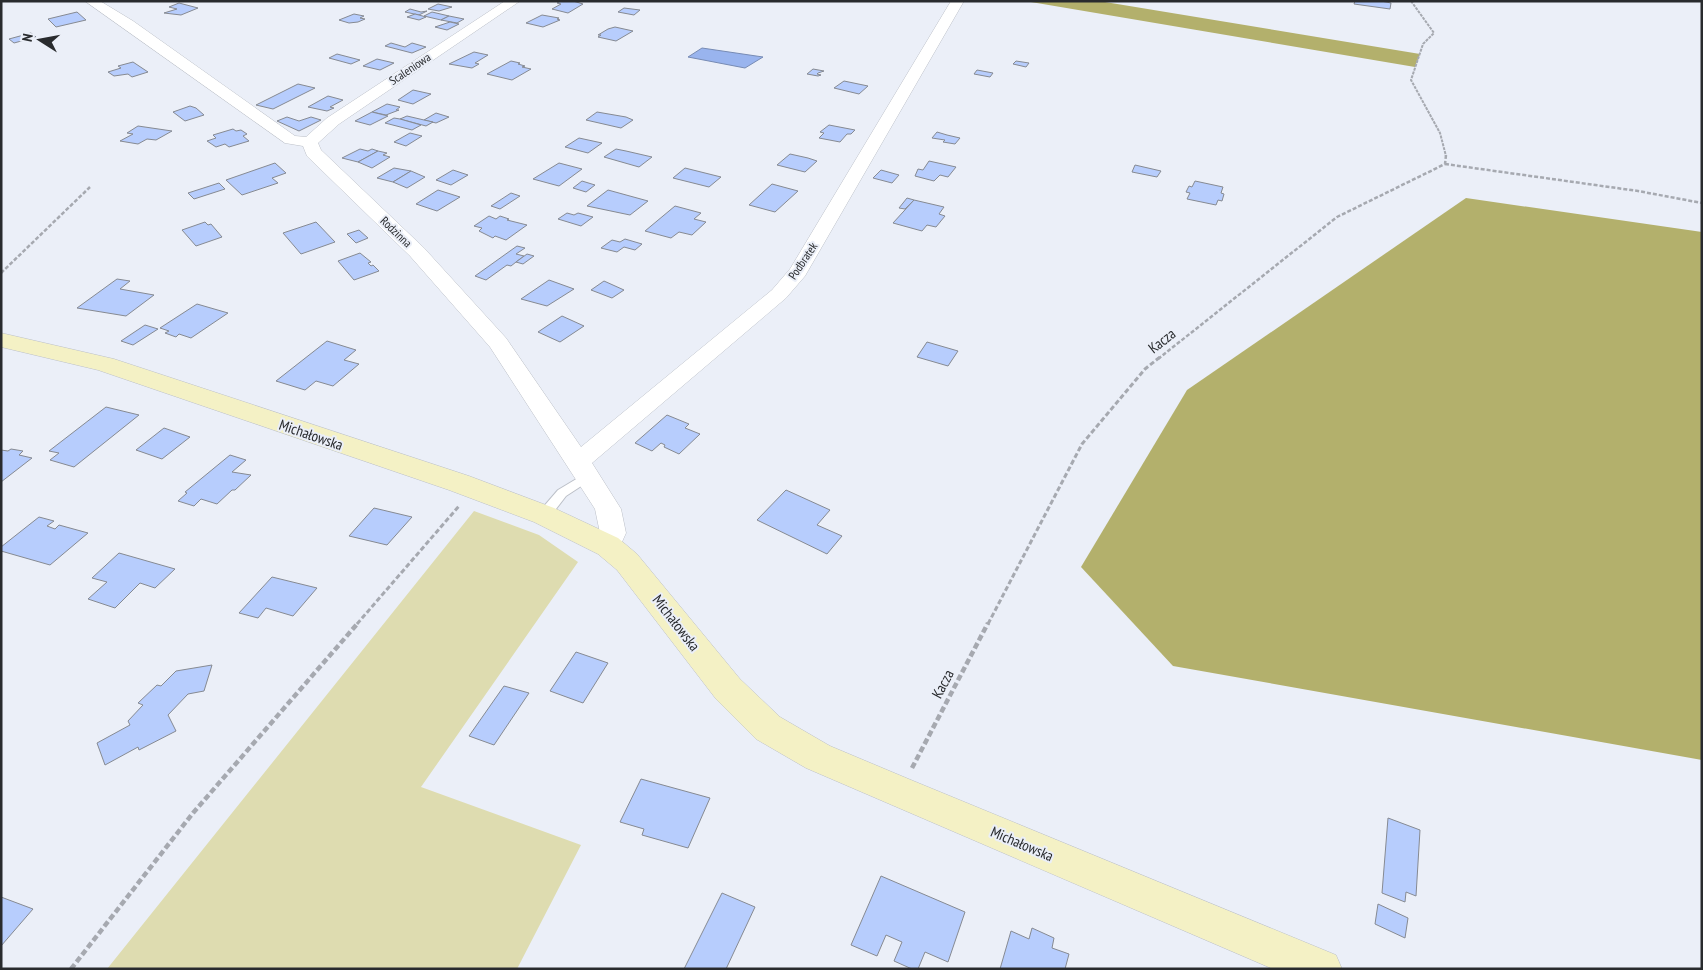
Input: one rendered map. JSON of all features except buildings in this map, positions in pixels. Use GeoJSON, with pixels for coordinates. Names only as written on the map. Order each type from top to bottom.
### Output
{"type":"FeatureCollection","features":[{"type":"Feature","properties":{"kind":"street"},"geometry":{"type":"LineString","coordinates":[[91,1],[128,24],[292,140],[310,142]]}},
{"type":"Feature","properties":{"kind":"street","name":"Scaleniowa"},"geometry":{"type":"LineString","coordinates":[[310,142],[318,133],[341,116],[514,1]]}},
{"type":"Feature","properties":{"kind":"street","name":"Podbratek"},"geometry":{"type":"LineString","coordinates":[[583,469],[779,294],[798,272],[958,1]]}},
{"type":"Feature","properties":{"kind":"street","name":"Rodzinna"},"geometry":{"type":"LineString","coordinates":[[310,142],[313,152],[418,252],[498,343],[608,509],[613,533],[608,546]]}},
{"type":"Feature","properties":{"kind":"street","name":"Michałowska"},"geometry":{"type":"LineString","coordinates":[[1,340],[105,364],[474,489],[544,516],[608,546],[627,562],[728,689],[768,728],[818,757],[898,792],[1322,969]]}},
{"type":"Feature","properties":{"kind":"lane"},"geometry":{"type":"LineString","coordinates":[[544,516],[583,469]]}},
{"type":"Feature","properties":{"kind":"path"},"geometry":{"type":"LineString","coordinates":[[1411,1],[1434,33],[1423,44],[1411,80],[1445,143],[1448,155],[1445,164],[1638,191],[1702,203]]}},
{"type":"Feature","properties":{"kind":"path","name":"Kacza"},"geometry":{"type":"LineString","coordinates":[[898,792],[1082,444],[1145,369],[1337,217],[1445,164]]}},
{"type":"Feature","properties":{"kind":"path"},"geometry":{"type":"LineString","coordinates":[[1,273],[90,188]]}},
{"type":"Feature","properties":{"kind":"path"},"geometry":{"type":"LineString","coordinates":[[70,969],[193,813],[474,489]]}},
{"type":"Feature","properties":{"kind":"shaded area"},"geometry":{"type":"Polygon","coordinates":[[[1025,1],[1099,1],[1420,54],[1415,67],[1025,1]]]}},
{"type":"Feature","properties":{"kind":"shaded area"},"geometry":{"type":"Polygon","coordinates":[[[1466,198],[1702,232],[1702,760],[1173,666],[1081,567],[1187,390],[1466,198]]]}},
{"type":"Feature","properties":{"kind":"shaded area"},"geometry":{"type":"Polygon","coordinates":[[[474,511],[539,535],[578,562],[421,787],[581,845],[517,969],[107,969],[474,511]]]}},
{"type":"Feature","properties":{"kind":"water"},"geometry":{"type":"Polygon","coordinates":[[[702,48],[763,57],[745,68],[688,57],[702,48]]]}}]}
